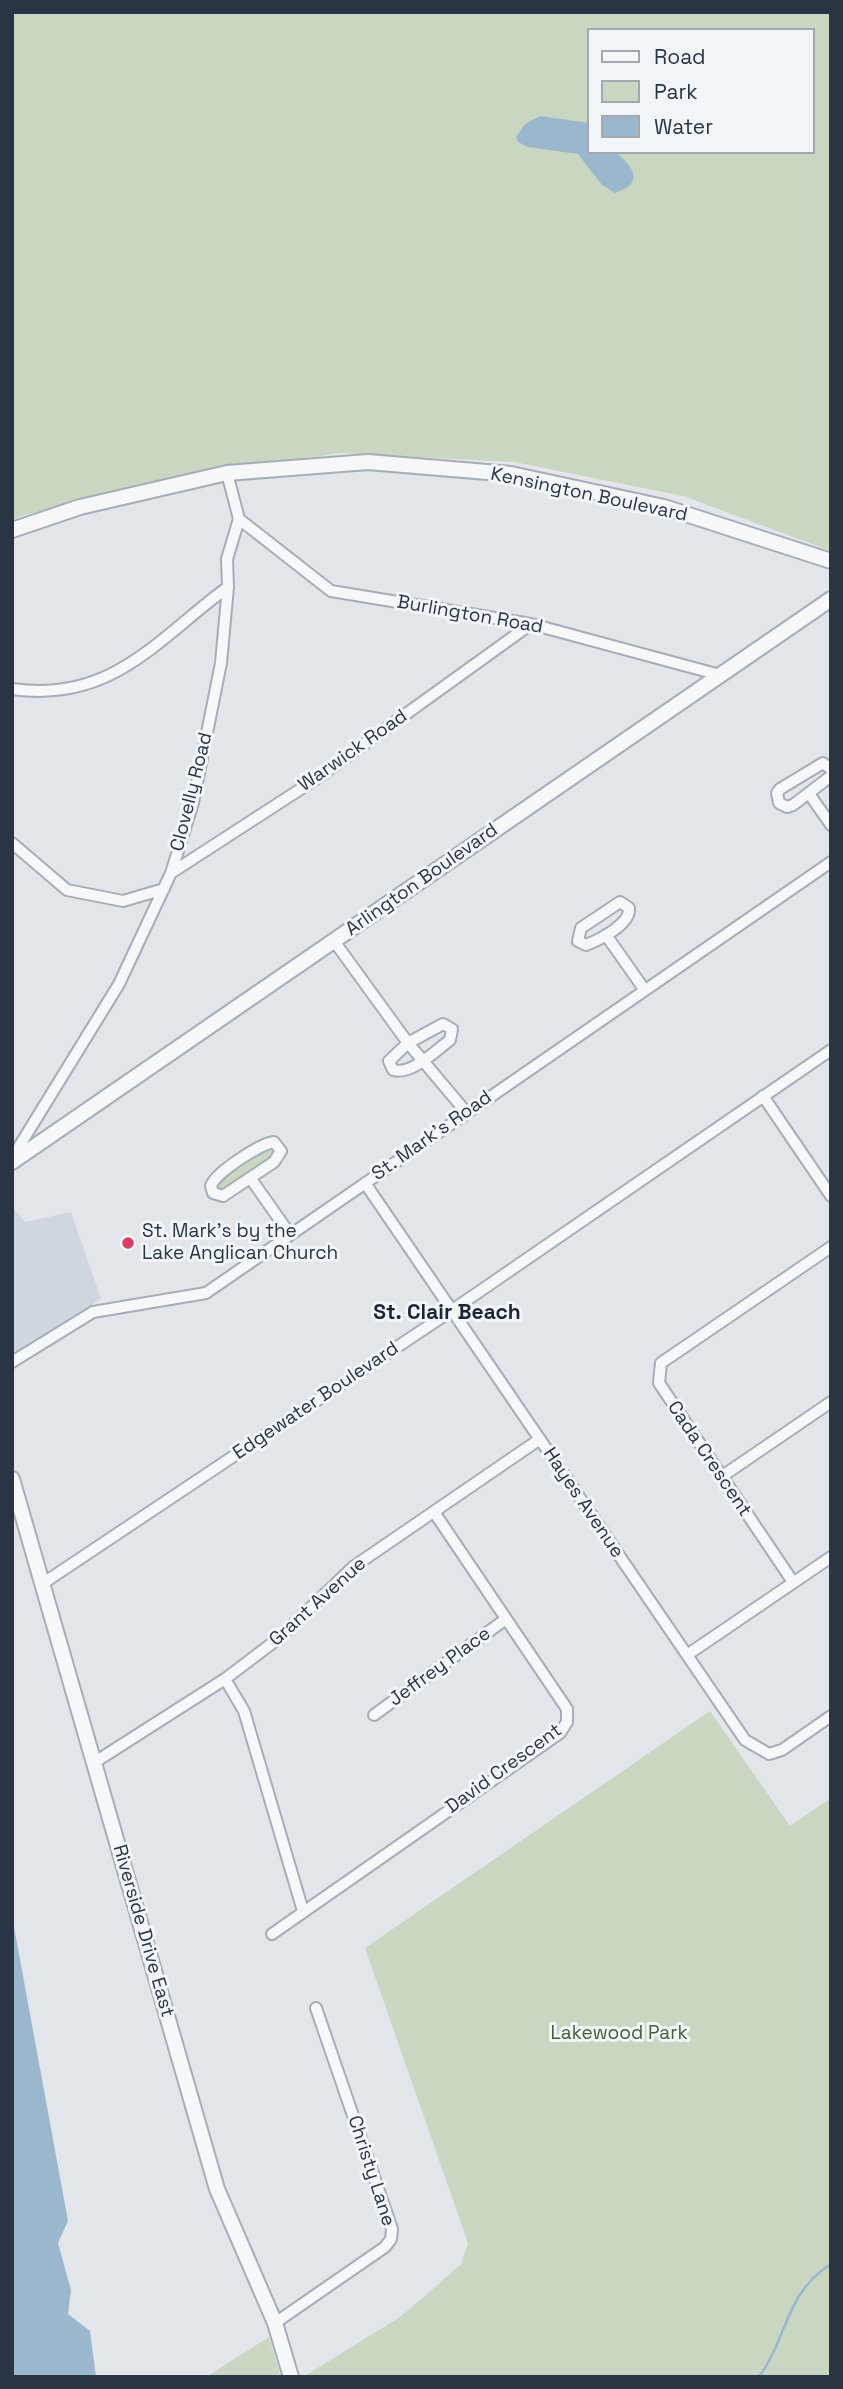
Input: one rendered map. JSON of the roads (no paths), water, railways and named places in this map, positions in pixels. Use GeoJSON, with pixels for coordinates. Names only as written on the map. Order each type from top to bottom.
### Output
{"type":"FeatureCollection","features":[{"type":"Feature","properties":{"kind":"street","name":"Kensington Boulevard"},"geometry":{"type":"LineString","coordinates":[[12,530],[80,507],[227,473],[368,462],[510,474],[664,507],[831,561]]}},
{"type":"Feature","properties":{"kind":"street"},"geometry":{"type":"LineString","coordinates":[[227,473],[239,519]]}},
{"type":"Feature","properties":{"kind":"street","name":"Clovelly Road"},"geometry":{"type":"LineString","coordinates":[[12,1160],[119,984],[171,873],[193,803],[221,663],[228,587],[227,559],[239,519]]}},
{"type":"Feature","properties":{"kind":"street","name":"Burlington Road"},"geometry":{"type":"LineString","coordinates":[[239,519],[331,591],[531,624],[720,675]]}},
{"type":"Feature","properties":{"kind":"street"},"geometry":{"type":"LineString","coordinates":[[12,689],[39,692],[105,679],[149,653],[192,614],[228,587]]}},
{"type":"Feature","properties":{"kind":"street","name":"Arlington Boulevard"},"geometry":{"type":"LineString","coordinates":[[12,1160],[831,599]]}},
{"type":"Feature","properties":{"kind":"street","name":"Warwick Road"},"geometry":{"type":"LineString","coordinates":[[171,873],[313,781],[531,624]]}},
{"type":"Feature","properties":{"kind":"street"},"geometry":{"type":"LineString","coordinates":[[831,769],[827,764],[819,763],[780,789],[777,798],[779,803],[787,807],[810,795],[831,776]]}},
{"type":"Feature","properties":{"kind":"street"},"geometry":{"type":"LineString","coordinates":[[810,795],[831,825]]}},
{"type":"Feature","properties":{"kind":"street"},"geometry":{"type":"LineString","coordinates":[[12,843],[68,890],[123,901],[164,889]]}},
{"type":"Feature","properties":{"kind":"street","name":"St. Mark's Road"},"geometry":{"type":"LineString","coordinates":[[12,1362],[93,1312],[206,1293],[289,1233],[831,862]]}},
{"type":"Feature","properties":{"kind":"street"},"geometry":{"type":"LineString","coordinates":[[625,904],[630,914],[606,935],[586,945],[581,944],[577,936],[581,928],[612,905],[625,904]]}},
{"type":"Feature","properties":{"kind":"street"},"geometry":{"type":"LineString","coordinates":[[606,935],[644,989]]}},
{"type":"Feature","properties":{"kind":"street"},"geometry":{"type":"LineString","coordinates":[[334,941],[408,1043],[466,1112]]}},
{"type":"Feature","properties":{"kind":"street"},"geometry":{"type":"LineString","coordinates":[[448,1025],[453,1035],[450,1040],[404,1071],[393,1070],[389,1061],[408,1043],[437,1026],[448,1025]]}},
{"type":"Feature","properties":{"kind":"street","name":"Edgewater Boulevard"},"geometry":{"type":"LineString","coordinates":[[42,1584],[451,1311],[831,1050]]}},
{"type":"Feature","properties":{"kind":"street"},"geometry":{"type":"LineString","coordinates":[[763,1096],[831,1196]]}},
{"type":"Feature","properties":{"kind":"street"},"geometry":{"type":"LineString","coordinates":[[277,1144],[280,1156],[251,1179],[220,1197],[212,1189],[216,1176],[264,1145],[277,1144]]}},
{"type":"Feature","properties":{"kind":"street"},"geometry":{"type":"LineString","coordinates":[[251,1179],[289,1233]]}},
{"type":"Feature","properties":{"kind":"street","name":"Hayes Avenue"},"geometry":{"type":"LineString","coordinates":[[365,1183],[745,1740],[769,1754],[782,1750],[831,1716]]}},
{"type":"Feature","properties":{"kind":"street","name":"Cada Crescent"},"geometry":{"type":"LineString","coordinates":[[793,1582],[659,1383],[661,1363],[831,1247]]}},
{"type":"Feature","properties":{"kind":"street"},"geometry":{"type":"LineString","coordinates":[[720,1477],[831,1402]]}},
{"type":"Feature","properties":{"kind":"street","name":"Grant Avenue"},"geometry":{"type":"LineString","coordinates":[[94,1762],[225,1679],[279,1638],[353,1567],[540,1439]]}},
{"type":"Feature","properties":{"kind":"street","name":"Riverside Drive East"},"geometry":{"type":"LineString","coordinates":[[12,1479],[217,2189],[275,2323],[291,2377]]}},
{"type":"Feature","properties":{"kind":"street","name":"David Crescent"},"geometry":{"type":"LineString","coordinates":[[272,1934],[564,1727],[567,1709],[434,1512]]}},
{"type":"Feature","properties":{"kind":"street"},"geometry":{"type":"LineString","coordinates":[[687,1655],[831,1556]]}},
{"type":"Feature","properties":{"kind":"street","name":"Jeffrey Place"},"geometry":{"type":"LineString","coordinates":[[374,1715],[506,1619]]}},
{"type":"Feature","properties":{"kind":"street"},"geometry":{"type":"LineString","coordinates":[[225,1679],[244,1711],[303,1911]]}},
{"type":"Feature","properties":{"kind":"street","name":"Christy Lane"},"geometry":{"type":"LineString","coordinates":[[275,2323],[385,2246],[391,2239],[392,2229],[316,2008]]}},
{"type":"Feature","properties":{"kind":"water"},"geometry":{"type":"Polygon","coordinates":[[[540,116],[588,123],[588,154],[618,154],[632,169],[633,180],[630,185],[615,193],[602,185],[578,154],[528,147],[518,142],[516,137],[525,124],[540,116]]]}},
{"type":"Feature","properties":{"kind":"water"},"geometry":{"type":"Polygon","coordinates":[[[12,1916],[68,2221],[58,2243],[71,2290],[68,2314],[90,2331],[96,2377],[12,2377],[12,1916]]]}},
{"type":"Feature","properties":{"kind":"waterway"},"geometry":{"type":"LineString","coordinates":[[759,2377],[769,2362],[804,2288],[831,2264]]}},
{"type":"Feature","properties":{"kind":"place","name":"St. Mark's by the Lake Anglican Church"},"geometry":{"type":"Point","coordinates":[128,1243]}},
{"type":"Feature","properties":{"kind":"district","name":"St. Clair Beach"},"geometry":{"type":"Point","coordinates":[447,1313]}},
{"type":"Feature","properties":{"kind":"park label","name":"Lakewood Park"},"geometry":{"type":"Point","coordinates":[619,2034]}}]}
